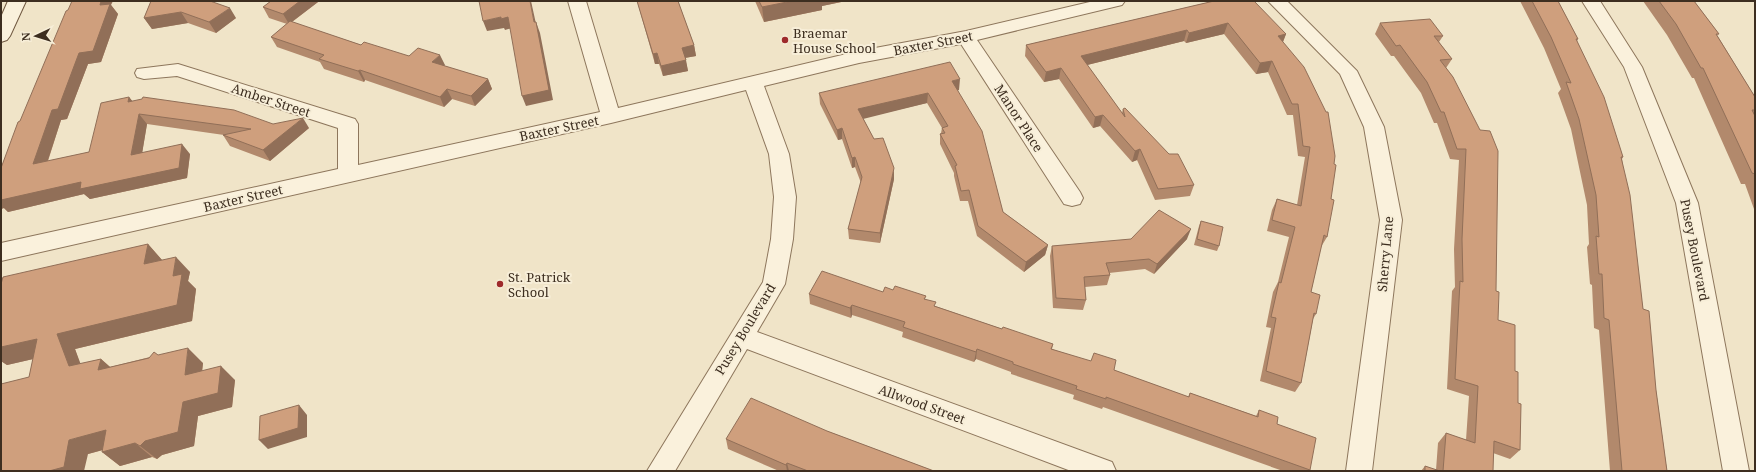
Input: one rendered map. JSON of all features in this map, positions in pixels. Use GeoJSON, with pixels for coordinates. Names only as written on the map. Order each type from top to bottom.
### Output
{"type":"FeatureCollection","features":[{"type":"Feature","properties":{"kind":"street"},"geometry":{"type":"LineString","coordinates":[[1,36],[17,1]]}},
{"type":"Feature","properties":{"kind":"street"},"geometry":{"type":"LineString","coordinates":[[577,1],[610,116]]}},
{"type":"Feature","properties":{"kind":"street","name":"Baxter Street"},"geometry":{"type":"LineString","coordinates":[[1,252],[610,116],[859,57],[966,37],[1116,1]]}},
{"type":"Feature","properties":{"kind":"street","name":"Sherry Lane"},"geometry":{"type":"LineString","coordinates":[[1277,1],[1348,71],[1374,127],[1391,220],[1359,471]]}},
{"type":"Feature","properties":{"kind":"street","name":"Pusey Boulevard"},"geometry":{"type":"LineString","coordinates":[[1591,1],[1633,67],[1687,204],[1736,471]]}},
{"type":"Feature","properties":{"kind":"street","name":"Manor Place"},"geometry":{"type":"LineString","coordinates":[[966,37],[1072,198]]}},
{"type":"Feature","properties":{"kind":"street","name":"Amber Street"},"geometry":{"type":"LineString","coordinates":[[144,73],[178,70],[348,124],[348,175]]}},
{"type":"Feature","properties":{"kind":"street","name":"Pusey Boulevard"},"geometry":{"type":"LineString","coordinates":[[660,471],[774,284],[782,238],[785,197],[779,154],[753,82]]}},
{"type":"Feature","properties":{"kind":"street","name":"Allwood Street"},"geometry":{"type":"LineString","coordinates":[[742,337],[1103,471]]}},
{"type":"Feature","properties":{"kind":"building"},"geometry":{"type":"Polygon","coordinates":[[[72,1],[101,1],[100,5],[110,4],[93,51],[79,53],[58,109],[52,110],[33,164],[89,152],[101,103],[129,97],[128,102],[142,99],[143,97],[234,110],[273,124],[303,118],[263,150],[223,135],[251,129],[139,114],[131,155],[182,144],[179,168],[80,189],[81,182],[1,200],[1,168],[18,122],[20,121],[66,11],[68,10],[72,1]]]}},
{"type":"Feature","properties":{"kind":"building"},"geometry":{"type":"Polygon","coordinates":[[[151,1],[210,1],[230,8],[209,22],[181,12],[144,18],[151,1]]]}},
{"type":"Feature","properties":{"kind":"building"},"geometry":{"type":"Polygon","coordinates":[[[271,1],[300,1],[283,14],[263,7],[271,1]]]}},
{"type":"Feature","properties":{"kind":"building"},"geometry":{"type":"Polygon","coordinates":[[[479,1],[530,1],[534,22],[536,22],[549,90],[522,96],[508,17],[483,21],[479,1]]]}},
{"type":"Feature","properties":{"kind":"building"},"geometry":{"type":"Polygon","coordinates":[[[637,1],[678,1],[694,45],[682,48],[686,60],[661,66],[657,53],[653,54],[637,1]]]}},
{"type":"Feature","properties":{"kind":"building"},"geometry":{"type":"Polygon","coordinates":[[[759,1],[792,1],[762,7],[759,1]]]}},
{"type":"Feature","properties":{"kind":"building"},"geometry":{"type":"Polygon","coordinates":[[[1214,1],[1254,1],[1286,34],[1278,36],[1304,67],[1326,112],[1328,112],[1335,156],[1334,164],[1336,165],[1331,199],[1334,200],[1327,237],[1324,235],[1311,292],[1320,295],[1316,314],[1314,313],[1301,383],[1266,371],[1276,318],[1271,317],[1279,282],[1281,283],[1295,227],[1272,220],[1277,199],[1301,206],[1310,147],[1303,146],[1298,104],[1292,104],[1272,61],[1260,63],[1228,23],[1189,33],[1187,30],[1081,56],[1125,117],[1123,109],[1125,108],[1169,154],[1178,154],[1194,185],[1158,189],[1140,149],[1135,151],[1103,115],[1095,117],[1061,68],[1046,72],[1026,45],[1214,1]]]}},
{"type":"Feature","properties":{"kind":"building"},"geometry":{"type":"Polygon","coordinates":[[[1532,1],[1558,1],[1578,39],[1576,39],[1604,97],[1623,157],[1621,157],[1630,195],[1643,309],[1649,311],[1656,390],[1667,471],[1622,471],[1609,320],[1604,318],[1602,274],[1599,274],[1596,236],[1599,237],[1596,195],[1579,119],[1566,82],[1571,83],[1551,37],[1532,1]]]}},
{"type":"Feature","properties":{"kind":"building"},"geometry":{"type":"Polygon","coordinates":[[[1659,1],[1694,1],[1719,34],[1716,34],[1755,97],[1755,110],[1752,110],[1755,116],[1755,174],[1752,173],[1703,68],[1701,68],[1676,24],[1659,1]]]}},
{"type":"Feature","properties":{"kind":"building"},"geometry":{"type":"Polygon","coordinates":[[[1430,19],[1443,36],[1434,36],[1452,59],[1440,60],[1453,77],[1480,130],[1490,131],[1498,151],[1496,291],[1499,292],[1498,320],[1515,325],[1515,371],[1518,372],[1518,403],[1521,404],[1520,450],[1494,441],[1493,471],[1443,471],[1446,433],[1475,443],[1478,386],[1455,379],[1460,281],[1463,282],[1462,239],[1466,149],[1457,149],[1444,112],[1441,112],[1427,82],[1400,45],[1396,46],[1380,23],[1430,19]]]}},
{"type":"Feature","properties":{"kind":"building"},"geometry":{"type":"Polygon","coordinates":[[[290,21],[361,45],[364,42],[409,56],[418,48],[440,55],[432,62],[488,79],[471,96],[447,89],[440,97],[360,70],[358,71],[319,59],[324,55],[271,37],[290,21]]]}},
{"type":"Feature","properties":{"kind":"building"},"geometry":{"type":"Polygon","coordinates":[[[950,62],[960,79],[952,81],[982,131],[1003,212],[1048,245],[1026,262],[978,226],[969,190],[961,191],[955,166],[957,165],[940,134],[945,133],[942,128],[948,126],[928,93],[858,109],[874,139],[883,138],[894,168],[880,233],[848,229],[862,177],[855,157],[852,158],[842,128],[837,130],[819,93],[950,62]]]}},
{"type":"Feature","properties":{"kind":"building"},"geometry":{"type":"Polygon","coordinates":[[[1159,210],[1191,229],[1157,264],[1149,259],[1106,263],[1110,275],[1084,277],[1086,300],[1056,298],[1052,246],[1131,239],[1159,210]]]}},
{"type":"Feature","properties":{"kind":"building"},"geometry":{"type":"Polygon","coordinates":[[[1201,221],[1223,227],[1219,246],[1197,239],[1201,221]]]}},
{"type":"Feature","properties":{"kind":"building"},"geometry":{"type":"Polygon","coordinates":[[[148,244],[144,264],[176,257],[173,276],[182,274],[177,305],[57,334],[69,366],[101,359],[98,370],[149,358],[154,352],[158,355],[188,348],[185,375],[221,366],[218,393],[183,402],[178,432],[145,441],[140,446],[135,443],[102,452],[106,430],[69,440],[64,467],[49,471],[1,471],[1,384],[29,377],[37,339],[1,347],[1,284],[3,277],[148,244]]]}},
{"type":"Feature","properties":{"kind":"building"},"geometry":{"type":"Polygon","coordinates":[[[822,271],[883,292],[885,287],[893,290],[895,286],[926,296],[924,299],[936,302],[934,306],[1002,329],[1003,327],[1053,344],[1051,349],[1091,361],[1094,353],[1116,360],[1114,370],[1189,397],[1190,393],[1258,417],[1259,410],[1278,417],[1277,424],[1316,438],[1310,470],[1106,397],[1106,399],[1076,389],[1077,386],[1013,364],[1013,362],[977,349],[976,352],[903,327],[905,322],[852,305],[850,308],[809,294],[822,271]]]}},
{"type":"Feature","properties":{"kind":"building"},"geometry":{"type":"Polygon","coordinates":[[[751,398],[827,431],[934,471],[808,471],[787,463],[786,465],[726,439],[751,398]]]}},
{"type":"Feature","properties":{"kind":"building"},"geometry":{"type":"Polygon","coordinates":[[[299,405],[298,428],[259,440],[260,416],[299,405]]]}},
{"type":"Feature","properties":{"kind":"building"},"geometry":{"type":"Polygon","coordinates":[[[1425,466],[1440,471],[1425,471],[1425,466]]]}},
{"type":"Feature","properties":{"kind":"place","name":"Braemar House School"},"geometry":{"type":"Point","coordinates":[785,40]}},
{"type":"Feature","properties":{"kind":"place","name":"St. Patrick School"},"geometry":{"type":"Point","coordinates":[500,284]}}]}
